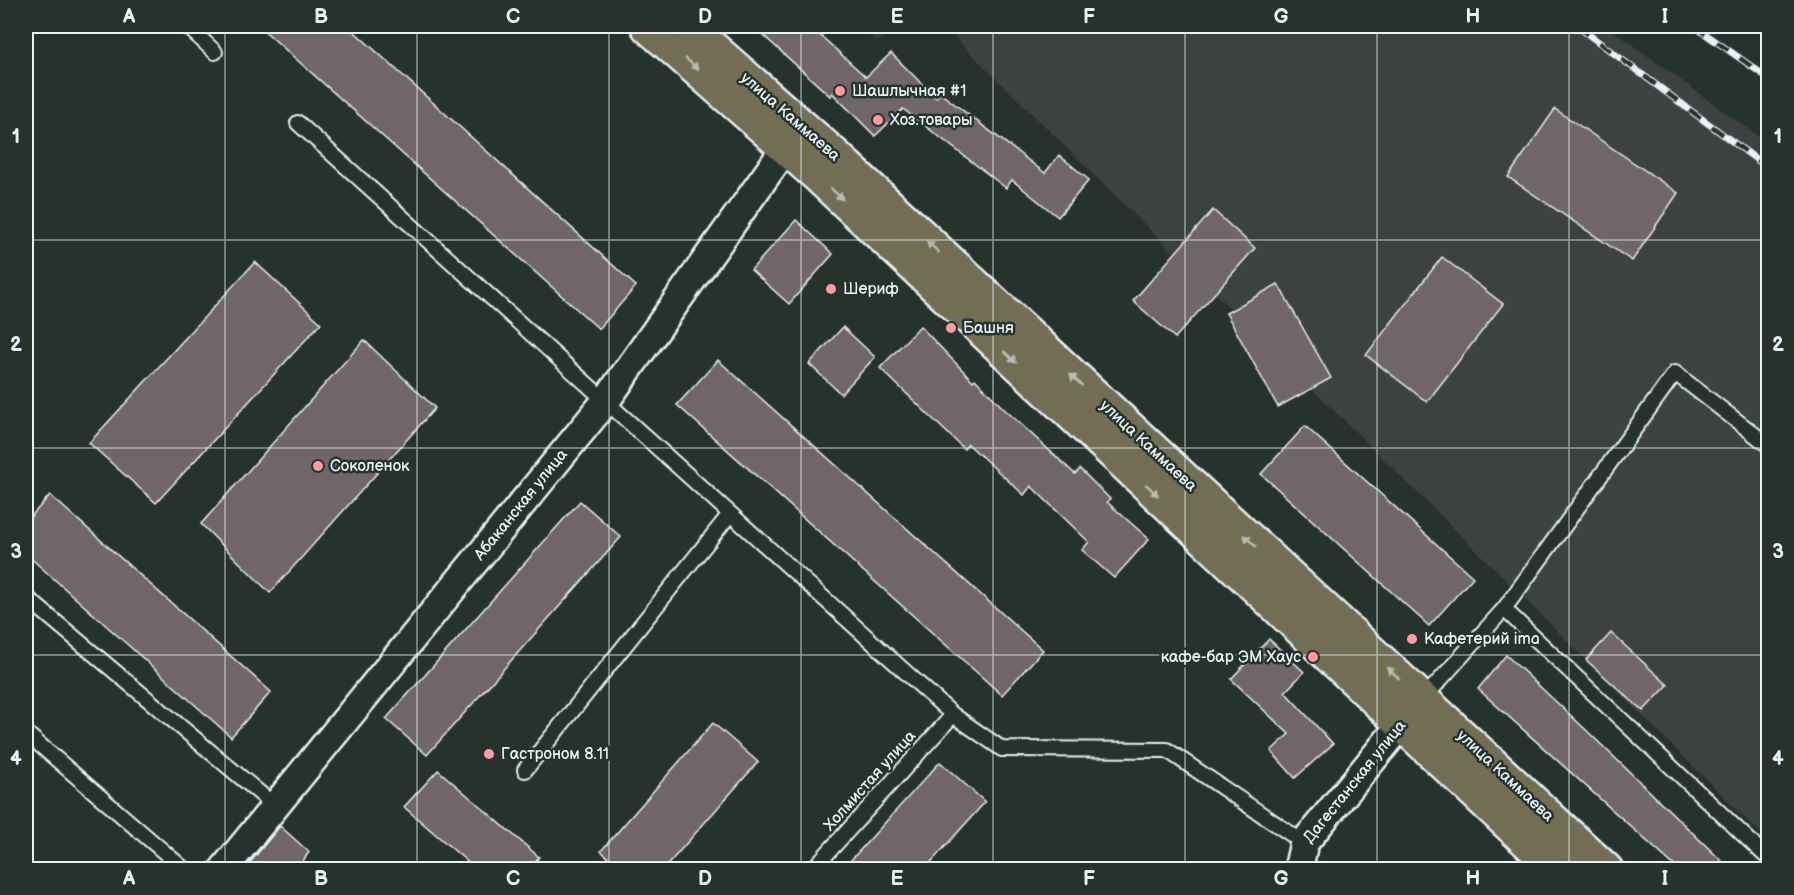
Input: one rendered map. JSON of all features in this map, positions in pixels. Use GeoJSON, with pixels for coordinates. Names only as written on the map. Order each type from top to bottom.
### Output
{"type":"FeatureCollection","features":[{"type":"Feature","properties":{"kind":"main road","name":"улица Каммаева"},"geometry":{"type":"LineString","coordinates":[[648,26],[792,137]]}},
{"type":"Feature","properties":{"kind":"main road","name":"улица Каммаева"},"geometry":{"type":"LineString","coordinates":[[687,26],[792,137],[815,173],[1412,711],[1606,870]]}},
{"type":"Feature","properties":{"kind":"main road","name":"улица Каммаева"},"geometry":{"type":"LineString","coordinates":[[1412,711],[1558,870]]}},
{"type":"Feature","properties":{"kind":"street","name":"Абаканская улица"},"geometry":{"type":"LineString","coordinates":[[223,870],[605,402],[792,137]]}},
{"type":"Feature","properties":{"kind":"street","name":"Дагестанская улица"},"geometry":{"type":"LineString","coordinates":[[1298,870],[1304,843],[1412,711]]}},
{"type":"Feature","properties":{"kind":"lane"},"geometry":{"type":"LineString","coordinates":[[188,26],[215,52]]}},
{"type":"Feature","properties":{"kind":"lane"},"geometry":{"type":"LineString","coordinates":[[298,123],[953,715],[1002,749],[1167,750],[1304,843]]}},
{"type":"Feature","properties":{"kind":"lane"},"geometry":{"type":"LineString","coordinates":[[1412,711],[1504,609],[1675,373],[1768,445]]}},
{"type":"Feature","properties":{"kind":"lane"},"geometry":{"type":"LineString","coordinates":[[525,770],[730,514]]}},
{"type":"Feature","properties":{"kind":"lane"},"geometry":{"type":"LineString","coordinates":[[26,597],[275,806]]}},
{"type":"Feature","properties":{"kind":"lane"},"geometry":{"type":"LineString","coordinates":[[1504,609],[1768,858]]}},
{"type":"Feature","properties":{"kind":"lane","name":"Холмистая улица"},"geometry":{"type":"LineString","coordinates":[[812,870],[953,715]]}},
{"type":"Feature","properties":{"kind":"lane"},"geometry":{"type":"LineString","coordinates":[[26,733],[185,870]]}},
{"type":"Feature","properties":{"kind":"shaded area"},"geometry":{"type":"Polygon","coordinates":[[[861,26],[896,26],[877,42],[861,26]]]}},
{"type":"Feature","properties":{"kind":"shaded area"},"geometry":{"type":"Polygon","coordinates":[[[943,26],[1607,26],[1768,144],[1768,841],[1492,566],[943,26]]]}},
{"type":"Feature","properties":{"kind":"building"},"geometry":{"type":"Polygon","coordinates":[[[259,26],[348,26],[636,286],[599,329],[259,26]]]}},
{"type":"Feature","properties":{"kind":"building"},"geometry":{"type":"Polygon","coordinates":[[[753,26],[810,26],[866,77],[891,53],[936,98],[940,93],[1045,173],[1059,155],[1089,180],[1058,217],[1012,180],[1006,188],[903,109],[875,136],[832,93],[830,96],[753,26]]]}},
{"type":"Feature","properties":{"kind":"building"},"geometry":{"type":"Polygon","coordinates":[[[1555,109],[1678,193],[1632,261],[1508,177],[1555,109]]]}},
{"type":"Feature","properties":{"kind":"building"},"geometry":{"type":"Polygon","coordinates":[[[1213,210],[1255,248],[1175,338],[1133,301],[1213,210]]]}},
{"type":"Feature","properties":{"kind":"building"},"geometry":{"type":"Polygon","coordinates":[[[796,220],[833,254],[789,304],[751,270],[796,220]]]}},
{"type":"Feature","properties":{"kind":"building"},"geometry":{"type":"Polygon","coordinates":[[[1442,257],[1503,304],[1427,402],[1366,355],[1442,257]]]}},
{"type":"Feature","properties":{"kind":"building"},"geometry":{"type":"Polygon","coordinates":[[[255,262],[321,323],[156,503],[89,443],[255,262]]]}},
{"type":"Feature","properties":{"kind":"building"},"geometry":{"type":"Polygon","coordinates":[[[1278,284],[1331,378],[1278,407],[1226,313],[1278,284]]]}},
{"type":"Feature","properties":{"kind":"building"},"geometry":{"type":"Polygon","coordinates":[[[920,326],[973,381],[975,379],[1075,474],[1080,469],[1110,499],[1107,502],[1149,539],[1114,578],[1082,550],[1089,542],[1031,486],[1024,495],[968,444],[964,449],[880,368],[920,326]]]}},
{"type":"Feature","properties":{"kind":"building"},"geometry":{"type":"Polygon","coordinates":[[[843,327],[875,357],[841,394],[809,364],[843,327]]]}},
{"type":"Feature","properties":{"kind":"building","name":"Соколенок"},"geometry":{"type":"Polygon","coordinates":[[[364,340],[435,408],[270,593],[201,524],[364,340]]]}},
{"type":"Feature","properties":{"kind":"building"},"geometry":{"type":"Polygon","coordinates":[[[718,360],[1043,650],[1002,695],[677,405],[718,360]]]}},
{"type":"Feature","properties":{"kind":"building"},"geometry":{"type":"Polygon","coordinates":[[[1305,426],[1473,577],[1429,626],[1261,474],[1305,426]]]}},
{"type":"Feature","properties":{"kind":"building"},"geometry":{"type":"Polygon","coordinates":[[[50,495],[271,692],[231,737],[26,554],[26,522],[50,495]]]}},
{"type":"Feature","properties":{"kind":"building"},"geometry":{"type":"Polygon","coordinates":[[[580,501],[621,537],[427,755],[386,719],[580,501]]]}},
{"type":"Feature","properties":{"kind":"building"},"geometry":{"type":"Polygon","coordinates":[[[1611,633],[1668,685],[1643,711],[1586,660],[1611,633]]]}},
{"type":"Feature","properties":{"kind":"building"},"geometry":{"type":"Polygon","coordinates":[[[1269,639],[1304,672],[1285,692],[1333,744],[1295,778],[1271,751],[1289,734],[1231,679],[1269,639]]]}},
{"type":"Feature","properties":{"kind":"building"},"geometry":{"type":"Polygon","coordinates":[[[1506,655],[1731,870],[1679,870],[1478,689],[1506,655]]]}},
{"type":"Feature","properties":{"kind":"building"},"geometry":{"type":"Polygon","coordinates":[[[713,723],[758,762],[663,870],[622,870],[601,851],[713,723]]]}},
{"type":"Feature","properties":{"kind":"building"},"geometry":{"type":"Polygon","coordinates":[[[940,762],[985,802],[924,870],[842,870],[940,762]]]}},
{"type":"Feature","properties":{"kind":"building"},"geometry":{"type":"Polygon","coordinates":[[[438,770],[539,857],[528,870],[477,870],[404,807],[438,770]]]}},
{"type":"Feature","properties":{"kind":"building"},"geometry":{"type":"Polygon","coordinates":[[[280,826],[309,852],[297,870],[244,870],[280,826]]]}},
{"type":"Feature","properties":{"kind":"railway"},"geometry":{"type":"LineString","coordinates":[[1577,26],[1768,168]]}},
{"type":"Feature","properties":{"kind":"railway"},"geometry":{"type":"LineString","coordinates":[[1694,26],[1768,78]]}},
{"type":"Feature","properties":{"kind":"place","name":"Шашлычная #1"},"geometry":{"type":"Point","coordinates":[840,91]}},
{"type":"Feature","properties":{"kind":"place","name":"Хоз.товары"},"geometry":{"type":"Point","coordinates":[878,120]}},
{"type":"Feature","properties":{"kind":"place","name":"Шериф"},"geometry":{"type":"Point","coordinates":[831,289]}},
{"type":"Feature","properties":{"kind":"place","name":"Башня"},"geometry":{"type":"Point","coordinates":[951,328]}},
{"type":"Feature","properties":{"kind":"place","name":"Соколенок"},"geometry":{"type":"Point","coordinates":[318,466]}},
{"type":"Feature","properties":{"kind":"place","name":"Кафетерий ima"},"geometry":{"type":"Point","coordinates":[1412,639]}},
{"type":"Feature","properties":{"kind":"place","name":"кафе-бар ЭМ Хаус"},"geometry":{"type":"Point","coordinates":[1313,657]}},
{"type":"Feature","properties":{"kind":"place","name":"Гастроном 8.11"},"geometry":{"type":"Point","coordinates":[489,754]}}]}
